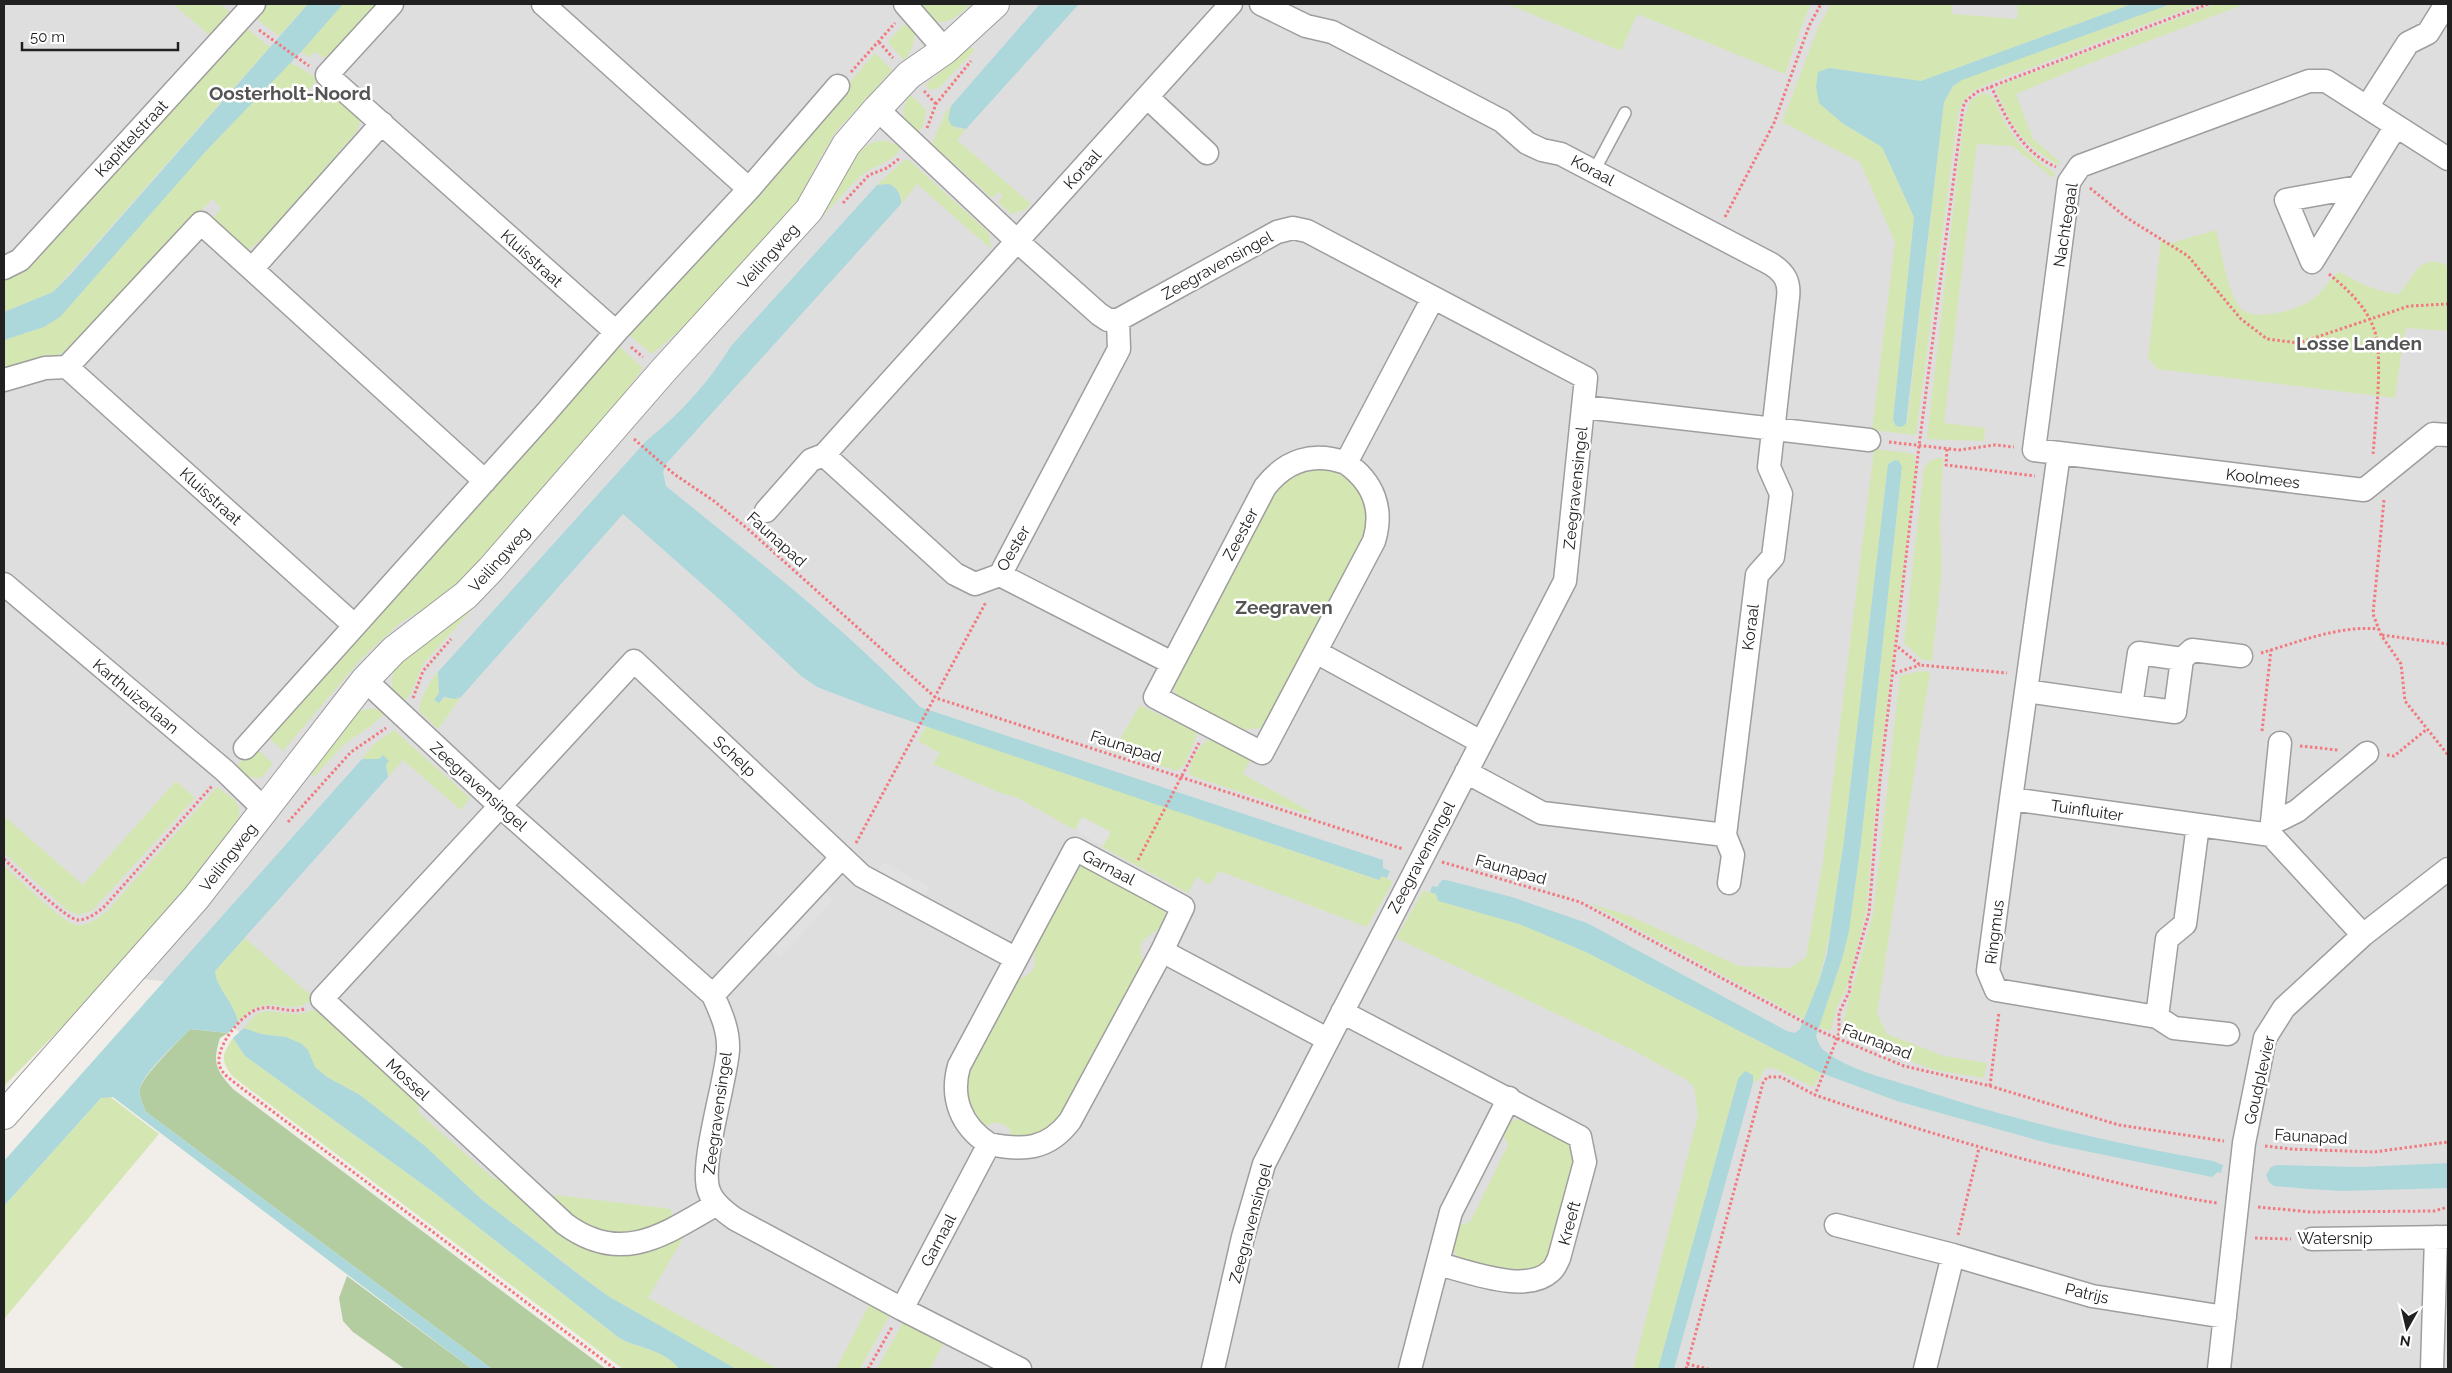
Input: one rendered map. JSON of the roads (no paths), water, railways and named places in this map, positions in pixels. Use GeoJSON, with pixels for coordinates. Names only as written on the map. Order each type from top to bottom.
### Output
{"type":"FeatureCollection","features":[{"type":"Feature","properties":{"kind":"street","name":"Kapittelstraat"},"geometry":{"type":"LineString","coordinates":[[4,268],[20,260],[254,4]]}},
{"type":"Feature","properties":{"kind":"street","name":"Kluisstraat"},"geometry":{"type":"LineString","coordinates":[[392,4],[328,75],[616,332]]}},
{"type":"Feature","properties":{"kind":"street"},"geometry":{"type":"LineString","coordinates":[[542,4],[749,189]]}},
{"type":"Feature","properties":{"kind":"street","name":"Veilingweg"},"geometry":{"type":"LineString","coordinates":[[4,1115],[196,898],[365,680],[394,650],[466,595],[491,569],[662,372],[809,210],[841,153],[877,109],[909,75],[945,50],[995,4]]}},
{"type":"Feature","properties":{"kind":"street","name":"Koraal"},"geometry":{"type":"LineString","coordinates":[[1017,241],[1231,4]]}},
{"type":"Feature","properties":{"kind":"street","name":"Koraal"},"geometry":{"type":"LineString","coordinates":[[1261,4],[1306,26],[1332,32],[1502,121],[1527,142],[1542,150],[1561,154],[1771,264],[1784,274],[1788,283],[1788,298],[1769,466],[1781,494],[1773,557],[1757,575],[1725,835],[1733,855],[1729,883]]}},
{"type":"Feature","properties":{"kind":"street"},"geometry":{"type":"LineString","coordinates":[[2367,107],[2408,43],[2428,33],[2446,4]]}},
{"type":"Feature","properties":{"kind":"street"},"geometry":{"type":"LineString","coordinates":[[907,6],[945,50]]}},
{"type":"Feature","properties":{"kind":"street","name":"Nachtegaal"},"geometry":{"type":"LineString","coordinates":[[2059,453],[2034,450],[2069,182],[2080,166],[2309,81],[2326,81],[2448,159]]}},
{"type":"Feature","properties":{"kind":"street"},"geometry":{"type":"LineString","coordinates":[[245,748],[486,481],[616,332],[749,189],[838,86]]}},
{"type":"Feature","properties":{"kind":"street"},"geometry":{"type":"LineString","coordinates":[[1147,97],[1207,153]]}},
{"type":"Feature","properties":{"kind":"street"},"geometry":{"type":"LineString","coordinates":[[877,109],[1017,241],[1099,314],[1108,320],[1118,320]]}},
{"type":"Feature","properties":{"kind":"street"},"geometry":{"type":"LineString","coordinates":[[252,269],[382,124]]}},
{"type":"Feature","properties":{"kind":"street"},"geometry":{"type":"LineString","coordinates":[[2358,187],[2286,200],[2312,262],[2396,126]]}},
{"type":"Feature","properties":{"kind":"street"},"geometry":{"type":"LineString","coordinates":[[4,380],[45,368],[67,367],[201,223],[486,481]]}},
{"type":"Feature","properties":{"kind":"street","name":"Zeegravensingel"},"geometry":{"type":"LineString","coordinates":[[1118,320],[1277,232],[1293,228],[1308,231],[1586,378],[1565,581],[1264,1164],[1243,1237],[1213,1369]]}},
{"type":"Feature","properties":{"kind":"street"},"geometry":{"type":"LineString","coordinates":[[766,511],[811,460],[824,455],[1017,241]]}},
{"type":"Feature","properties":{"kind":"street"},"geometry":{"type":"LineString","coordinates":[[1346,463],[1432,298]]}},
{"type":"Feature","properties":{"kind":"street","name":"Oester"},"geometry":{"type":"LineString","coordinates":[[824,455],[955,574],[975,584],[1000,575],[1120,349],[1118,320]]}},
{"type":"Feature","properties":{"kind":"street","name":"Kluisstraat"},"geometry":{"type":"LineString","coordinates":[[67,367],[354,626]]}},
{"type":"Feature","properties":{"kind":"street"},"geometry":{"type":"LineString","coordinates":[[1584,407],[1869,440]]}},
{"type":"Feature","properties":{"kind":"street","name":"Koolmees"},"geometry":{"type":"LineString","coordinates":[[2059,453],[2364,490],[2433,434],[2448,435]]}},
{"type":"Feature","properties":{"kind":"street"},"geometry":{"type":"LineString","coordinates":[[2011,799],[2059,453]]}},
{"type":"Feature","properties":{"kind":"street","name":"Zeester"},"geometry":{"type":"LineString","coordinates":[[1308,457],[1322,457],[1346,463],[1358,471],[1373,491],[1377,504],[1378,528],[1374,541],[1262,753],[1155,697],[1265,487],[1273,476],[1295,461],[1308,457]]}},
{"type":"Feature","properties":{"kind":"street"},"geometry":{"type":"LineString","coordinates":[[1000,575],[1172,663]]}},
{"type":"Feature","properties":{"kind":"street","name":"Karthuizerlaan"},"geometry":{"type":"LineString","coordinates":[[4,584],[225,771],[265,810]]}},
{"type":"Feature","properties":{"kind":"street"},"geometry":{"type":"LineString","coordinates":[[2027,683],[2131,706],[2175,712],[2182,659],[2192,650],[2241,656]]}},
{"type":"Feature","properties":{"kind":"street"},"geometry":{"type":"LineString","coordinates":[[1316,652],[1481,742]]}},
{"type":"Feature","properties":{"kind":"street"},"geometry":{"type":"LineString","coordinates":[[2131,706],[2139,653],[2182,659]]}},
{"type":"Feature","properties":{"kind":"street","name":"Schelp"},"geometry":{"type":"LineString","coordinates":[[500,806],[634,660],[842,857]]}},
{"type":"Feature","properties":{"kind":"street","name":"Zeegravensingel"},"geometry":{"type":"LineString","coordinates":[[365,680],[500,806],[713,995],[725,1022],[728,1050],[707,1170],[709,1191],[717,1204],[735,1219],[902,1309],[1020,1369]]}},
{"type":"Feature","properties":{"kind":"street"},"geometry":{"type":"LineString","coordinates":[[2280,743],[2272,826],[2363,936]]}},
{"type":"Feature","properties":{"kind":"street","name":"Tuinfluiter"},"geometry":{"type":"LineString","coordinates":[[2011,799],[2198,825],[2272,826],[2297,811],[2368,753]]}},
{"type":"Feature","properties":{"kind":"street"},"geometry":{"type":"LineString","coordinates":[[1466,772],[1542,813],[1725,835]]}},
{"type":"Feature","properties":{"kind":"street","name":"Ringmus"},"geometry":{"type":"LineString","coordinates":[[2011,799],[1988,971],[1996,990],[2157,1018]]}},
{"type":"Feature","properties":{"kind":"street","name":"Mossel"},"geometry":{"type":"LineString","coordinates":[[500,806],[322,999],[565,1224],[583,1237],[602,1243],[648,1241],[671,1231],[717,1204]]}},
{"type":"Feature","properties":{"kind":"street"},"geometry":{"type":"LineString","coordinates":[[2198,825],[2185,924],[2166,939],[2157,1018],[2174,1028],[2228,1034]]}},
{"type":"Feature","properties":{"kind":"street","name":"Garnaal"},"geometry":{"type":"LineString","coordinates":[[1075,849],[1183,907],[1162,951],[1070,1121],[1062,1131],[1045,1142],[1023,1149],[989,1144],[972,1131],[956,1099],[956,1076],[959,1066],[1015,958],[1075,849]]}},
{"type":"Feature","properties":{"kind":"street"},"geometry":{"type":"LineString","coordinates":[[713,995],[842,857],[862,876],[1015,958]]}},
{"type":"Feature","properties":{"kind":"street","name":"Goudplevier"},"geometry":{"type":"LineString","coordinates":[[2219,1369],[2244,1144],[2268,1031],[2284,1008],[2363,936],[2448,869]]}},
{"type":"Feature","properties":{"kind":"street"},"geometry":{"type":"LineString","coordinates":[[1162,951],[1327,1039]]}},
{"type":"Feature","properties":{"kind":"street","name":"Kreeft"},"geometry":{"type":"LineString","coordinates":[[1342,1012],[1509,1098],[1580,1137],[1585,1162],[1560,1258],[1552,1271],[1541,1278],[1520,1283],[1438,1264]]}},
{"type":"Feature","properties":{"kind":"street"},"geometry":{"type":"LineString","coordinates":[[1410,1369],[1451,1212],[1509,1098]]}},
{"type":"Feature","properties":{"kind":"street","name":"Garnaal"},"geometry":{"type":"LineString","coordinates":[[902,1309],[989,1144]]}},
{"type":"Feature","properties":{"kind":"street","name":"Patrijs"},"geometry":{"type":"LineString","coordinates":[[1836,1225],[1953,1255],[2092,1296],[2225,1317]]}},
{"type":"Feature","properties":{"kind":"street","name":"Watersnip"},"geometry":{"type":"LineString","coordinates":[[2312,1239],[2442,1237],[2432,1369]]}},
{"type":"Feature","properties":{"kind":"street"},"geometry":{"type":"LineString","coordinates":[[1925,1369],[1953,1255]]}},
{"type":"Feature","properties":{"kind":"lane"},"geometry":{"type":"LineString","coordinates":[[1594,171],[1625,113]]}},
{"type":"Feature","properties":{"kind":"water"},"geometry":{"type":"Polygon","coordinates":[[[308,4],[343,4],[301,52],[206,151],[60,317],[44,327],[4,340],[4,312],[53,292],[71,274],[308,4]]]}},
{"type":"Feature","properties":{"kind":"water"},"geometry":{"type":"Polygon","coordinates":[[[1040,4],[1079,4],[966,129],[952,126],[948,119],[951,106],[1040,4]]]}},
{"type":"Feature","properties":{"kind":"water"},"geometry":{"type":"Polygon","coordinates":[[[2132,4],[2171,4],[1962,80],[1953,86],[1944,102],[1906,424],[1901,427],[1896,426],[1893,420],[1914,217],[1882,147],[1842,123],[1819,103],[1816,87],[1818,72],[1829,68],[1921,81],[2132,4]]]}},
{"type":"Feature","properties":{"kind":"water"},"geometry":{"type":"Polygon","coordinates":[[[889,184],[898,192],[901,204],[666,464],[663,472],[666,486],[828,620],[860,648],[920,707],[1383,860],[1383,868],[1390,871],[1387,878],[1382,876],[1379,880],[872,708],[817,687],[801,676],[727,606],[623,514],[461,697],[455,699],[444,697],[439,703],[434,700],[439,693],[438,672],[647,440],[693,397],[731,346],[877,185],[889,184]]]}},
{"type":"Feature","properties":{"kind":"water"},"geometry":{"type":"Polygon","coordinates":[[[1895,460],[1899,461],[1902,467],[1861,842],[1849,931],[1842,959],[1816,1036],[1818,1043],[1824,1050],[1845,1064],[1880,1077],[2062,1130],[2213,1161],[2223,1165],[2221,1173],[2218,1172],[2212,1177],[2051,1144],[1897,1101],[1821,1073],[1586,952],[1519,924],[1438,901],[1436,894],[1430,892],[1432,886],[1437,887],[1442,880],[1446,880],[1512,897],[1587,923],[1787,1031],[1795,1033],[1800,1029],[1819,981],[1827,954],[1844,840],[1888,464],[1895,460]]]}},
{"type":"Feature","properties":{"kind":"water"},"geometry":{"type":"Polygon","coordinates":[[[383,755],[389,761],[386,765],[388,777],[215,971],[218,983],[233,1008],[238,1022],[228,1033],[190,1029],[147,1075],[142,1083],[140,1095],[146,1112],[492,1369],[472,1369],[113,1097],[101,1098],[4,1206],[4,1161],[362,759],[379,759],[383,755]]]}},
{"type":"Feature","properties":{"kind":"water"},"geometry":{"type":"Polygon","coordinates":[[[244,1028],[261,1034],[286,1037],[302,1044],[308,1050],[315,1067],[327,1077],[360,1095],[425,1146],[481,1199],[582,1277],[608,1296],[736,1369],[679,1369],[667,1357],[619,1338],[436,1194],[245,1056],[233,1038],[244,1028]]]}},
{"type":"Feature","properties":{"kind":"water"},"geometry":{"type":"Polygon","coordinates":[[[1745,1071],[1753,1075],[1753,1083],[1674,1369],[1658,1369],[1738,1079],[1745,1071]]]}},
{"type":"Feature","properties":{"kind":"water"},"geometry":{"type":"Polygon","coordinates":[[[2448,1163],[2448,1188],[2344,1191],[2308,1189],[2274,1186],[2269,1182],[2266,1175],[2271,1167],[2277,1165],[2360,1167],[2448,1163]]]}},
{"type":"Feature","properties":{"kind":"district","name":"Oosterholt-Noord"},"geometry":{"type":"Point","coordinates":[290,93]}},
{"type":"Feature","properties":{"kind":"district","name":"Losse Landen"},"geometry":{"type":"Point","coordinates":[2359,343]}},
{"type":"Feature","properties":{"kind":"district","name":"Zeegraven"},"geometry":{"type":"Point","coordinates":[1284,607]}}]}
